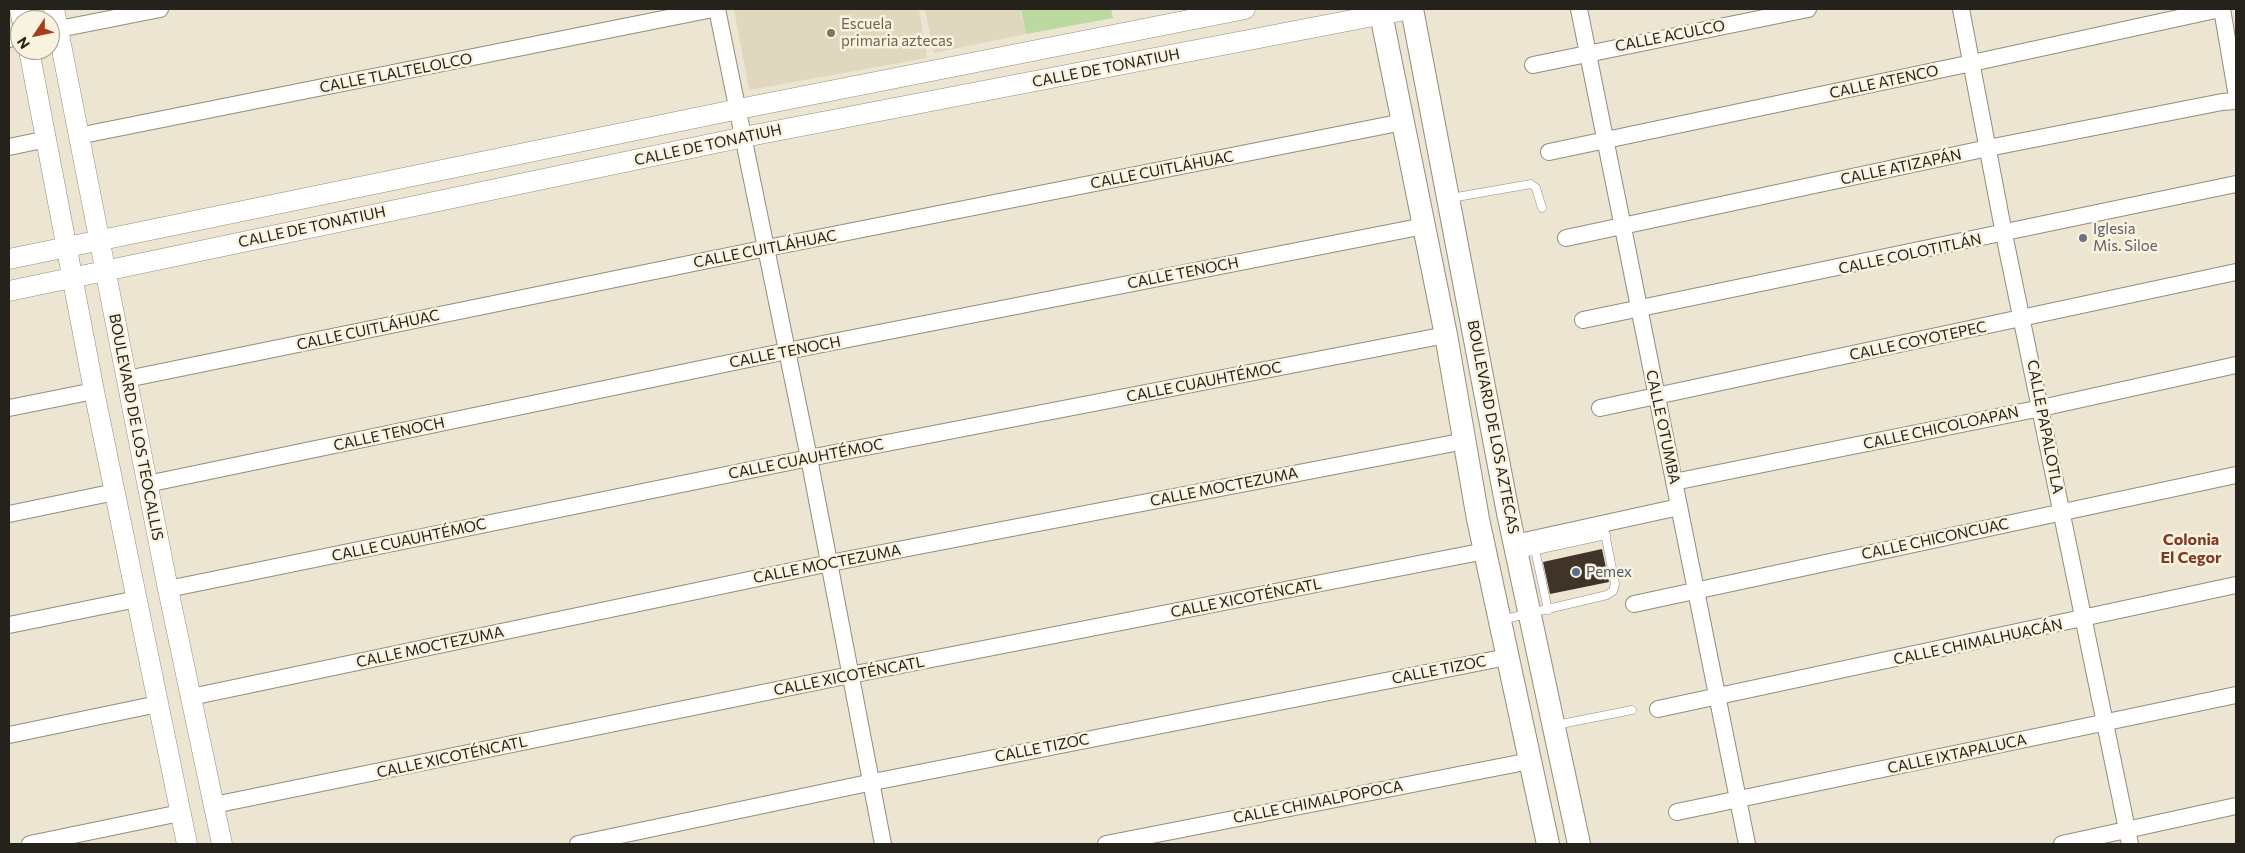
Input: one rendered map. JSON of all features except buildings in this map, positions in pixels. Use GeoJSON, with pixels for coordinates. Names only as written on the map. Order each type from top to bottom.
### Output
{"type":"FeatureCollection","features":[{"type":"Feature","properties":{"kind":"main road","name":"BOULEVARD DE LOS AZTECAS"},"geometry":{"type":"LineString","coordinates":[[1411,9],[1449,198],[1508,513],[1525,546],[1539,611],[1554,725],[1579,844]]}},
{"type":"Feature","properties":{"kind":"main road","name":"BOULEVARD DE LOS AZTECAS"},"geometry":{"type":"LineString","coordinates":[[1381,12],[1446,335],[1478,519],[1548,844]]}},
{"type":"Feature","properties":{"kind":"main road"},"geometry":{"type":"LineString","coordinates":[[1478,519],[1508,513]]}},
{"type":"Feature","properties":{"kind":"street"},"geometry":{"type":"LineString","coordinates":[[60,29],[160,9]]}},
{"type":"Feature","properties":{"kind":"street"},"geometry":{"type":"LineString","coordinates":[[715,9],[767,248],[830,563],[883,844]]}},
{"type":"Feature","properties":{"kind":"street","name":"CALLE TLALTELOLCO"},"geometry":{"type":"LineString","coordinates":[[78,136],[715,9]]}},
{"type":"Feature","properties":{"kind":"street","name":"CALLE DE TONATIUH"},"geometry":{"type":"LineString","coordinates":[[9,259],[738,109],[1245,9]]}},
{"type":"Feature","properties":{"kind":"street","name":"CALLE DE TONATIUH"},"geometry":{"type":"LineString","coordinates":[[9,291],[74,279],[744,137],[1381,12],[1411,9]]}},
{"type":"Feature","properties":{"kind":"street","name":"CALLE OTUMBA"},"geometry":{"type":"LineString","coordinates":[[1579,9],[1719,697],[1747,844]]}},
{"type":"Feature","properties":{"kind":"street","name":"CALLE ACULCO"},"geometry":{"type":"LineString","coordinates":[[1533,65],[1808,9]]}},
{"type":"Feature","properties":{"kind":"street","name":"CALLE PAPALOTLA"},"geometry":{"type":"LineString","coordinates":[[1961,9],[2004,234],[2023,318],[2128,838]]}},
{"type":"Feature","properties":{"kind":"street"},"geometry":{"type":"LineString","coordinates":[[2221,9],[2236,91]]}},
{"type":"Feature","properties":{"kind":"street","name":"CALLE ATENCO"},"geometry":{"type":"LineString","coordinates":[[1549,152],[1972,64],[2221,9]]}},
{"type":"Feature","properties":{"kind":"street","name":"BOULEVARD DE LOS TEOCALLIS"},"geometry":{"type":"LineString","coordinates":[[60,35],[98,240],[168,589],[222,844]]}},
{"type":"Feature","properties":{"kind":"street"},"geometry":{"type":"LineString","coordinates":[[31,60],[94,391],[187,844]]}},
{"type":"Feature","properties":{"kind":"street","name":"CALLE ATIZAPÁN"},"geometry":{"type":"LineString","coordinates":[[1566,238],[1988,148],[2222,102],[2236,101]]}},
{"type":"Feature","properties":{"kind":"street","name":"CALLE CUITLÁHUAC"},"geometry":{"type":"LineString","coordinates":[[127,379],[767,248],[1403,122]]}},
{"type":"Feature","properties":{"kind":"street"},"geometry":{"type":"LineString","coordinates":[[9,147],[47,139]]}},
{"type":"Feature","properties":{"kind":"street","name":"CALLE COLOTITLÁN"},"geometry":{"type":"LineString","coordinates":[[1583,320],[2004,234],[2236,184]]}},
{"type":"Feature","properties":{"kind":"street","name":"CALLE TENOCH"},"geometry":{"type":"LineString","coordinates":[[147,484],[787,351],[1424,226]]}},
{"type":"Feature","properties":{"kind":"street","name":"CALLE COYOTEPEC"},"geometry":{"type":"LineString","coordinates":[[1600,408],[2236,272]]}},
{"type":"Feature","properties":{"kind":"street","name":"CALLE CUAUHTÉMOC"},"geometry":{"type":"LineString","coordinates":[[168,589],[809,458],[1446,335]]}},
{"type":"Feature","properties":{"kind":"street","name":"CALLE CHICOLOAPAN"},"geometry":{"type":"LineString","coordinates":[[1674,482],[2041,408],[2236,365]]}},
{"type":"Feature","properties":{"kind":"street"},"geometry":{"type":"LineString","coordinates":[[9,408],[94,391]]}},
{"type":"Feature","properties":{"kind":"street","name":"CALLE MOCTEZUMA"},"geometry":{"type":"LineString","coordinates":[[191,697],[830,563],[1465,441]]}},
{"type":"Feature","properties":{"kind":"street","name":"CALLE CHICONCUAC"},"geometry":{"type":"LineString","coordinates":[[1634,604],[2236,475]]}},
{"type":"Feature","properties":{"kind":"street"},"geometry":{"type":"LineString","coordinates":[[9,514],[115,492]]}},
{"type":"Feature","properties":{"kind":"street"},"geometry":{"type":"LineString","coordinates":[[1525,546],[1605,529],[1679,507]]}},
{"type":"Feature","properties":{"kind":"street","name":"CALLE XICOTÉNCATL"},"geometry":{"type":"LineString","coordinates":[[214,806],[850,676],[1485,551]]}},
{"type":"Feature","properties":{"kind":"street","name":"CALLE CHIMALHUACÁN"},"geometry":{"type":"LineString","coordinates":[[1658,709],[2236,585]]}},
{"type":"Feature","properties":{"kind":"street"},"geometry":{"type":"LineString","coordinates":[[9,625],[137,599]]}},
{"type":"Feature","properties":{"kind":"street","name":"CALLE TIZOC"},"geometry":{"type":"LineString","coordinates":[[578,844],[872,782],[1507,657]]}},
{"type":"Feature","properties":{"kind":"street","name":"CALLE IXTAPALUCA"},"geometry":{"type":"LineString","coordinates":[[1678,812],[2236,695]]}},
{"type":"Feature","properties":{"kind":"street"},"geometry":{"type":"LineString","coordinates":[[9,735],[158,704]]}},
{"type":"Feature","properties":{"kind":"street","name":"CALLE CHIMALPOPOCA"},"geometry":{"type":"LineString","coordinates":[[1106,844],[1530,761]]}},
{"type":"Feature","properties":{"kind":"street"},"geometry":{"type":"LineString","coordinates":[[2062,844],[2128,838],[2236,806]]}},
{"type":"Feature","properties":{"kind":"street"},"geometry":{"type":"LineString","coordinates":[[30,844],[180,813]]}},
{"type":"Feature","properties":{"kind":"lane"},"geometry":{"type":"LineString","coordinates":[[1449,198],[1532,184],[1536,188],[1542,208]]}},
{"type":"Feature","properties":{"kind":"lane"},"geometry":{"type":"LineString","coordinates":[[1499,620],[1607,595],[1613,591],[1615,584],[1605,529]]}},
{"type":"Feature","properties":{"kind":"lane"},"geometry":{"type":"LineString","coordinates":[[1554,725],[1632,710]]}},
{"type":"Feature","properties":{"kind":"shaded area","name":"Escuela primaria aztecas"},"geometry":{"type":"Polygon","coordinates":[[[734,9],[919,9],[927,58],[749,90],[734,9]]]}},
{"type":"Feature","properties":{"kind":"shaded area"},"geometry":{"type":"Polygon","coordinates":[[[925,9],[1020,9],[1026,34],[934,53],[925,9]]]}},
{"type":"Feature","properties":{"kind":"green space"},"geometry":{"type":"Polygon","coordinates":[[[1021,9],[1111,9],[1113,18],[1026,34],[1021,9]]]}},
{"type":"Feature","properties":{"kind":"place","name":"Escuela primaria aztecas"},"geometry":{"type":"Point","coordinates":[831,33]}},
{"type":"Feature","properties":{"kind":"place","name":"Iglesia Mis. Siloe"},"geometry":{"type":"Point","coordinates":[2083,238]}},
{"type":"Feature","properties":{"kind":"place","name":"Pemex"},"geometry":{"type":"Point","coordinates":[1576,572]}},
{"type":"Feature","properties":{"kind":"district","name":"Colonia El Cegor"},"geometry":{"type":"Point","coordinates":[2191,549]}}]}
